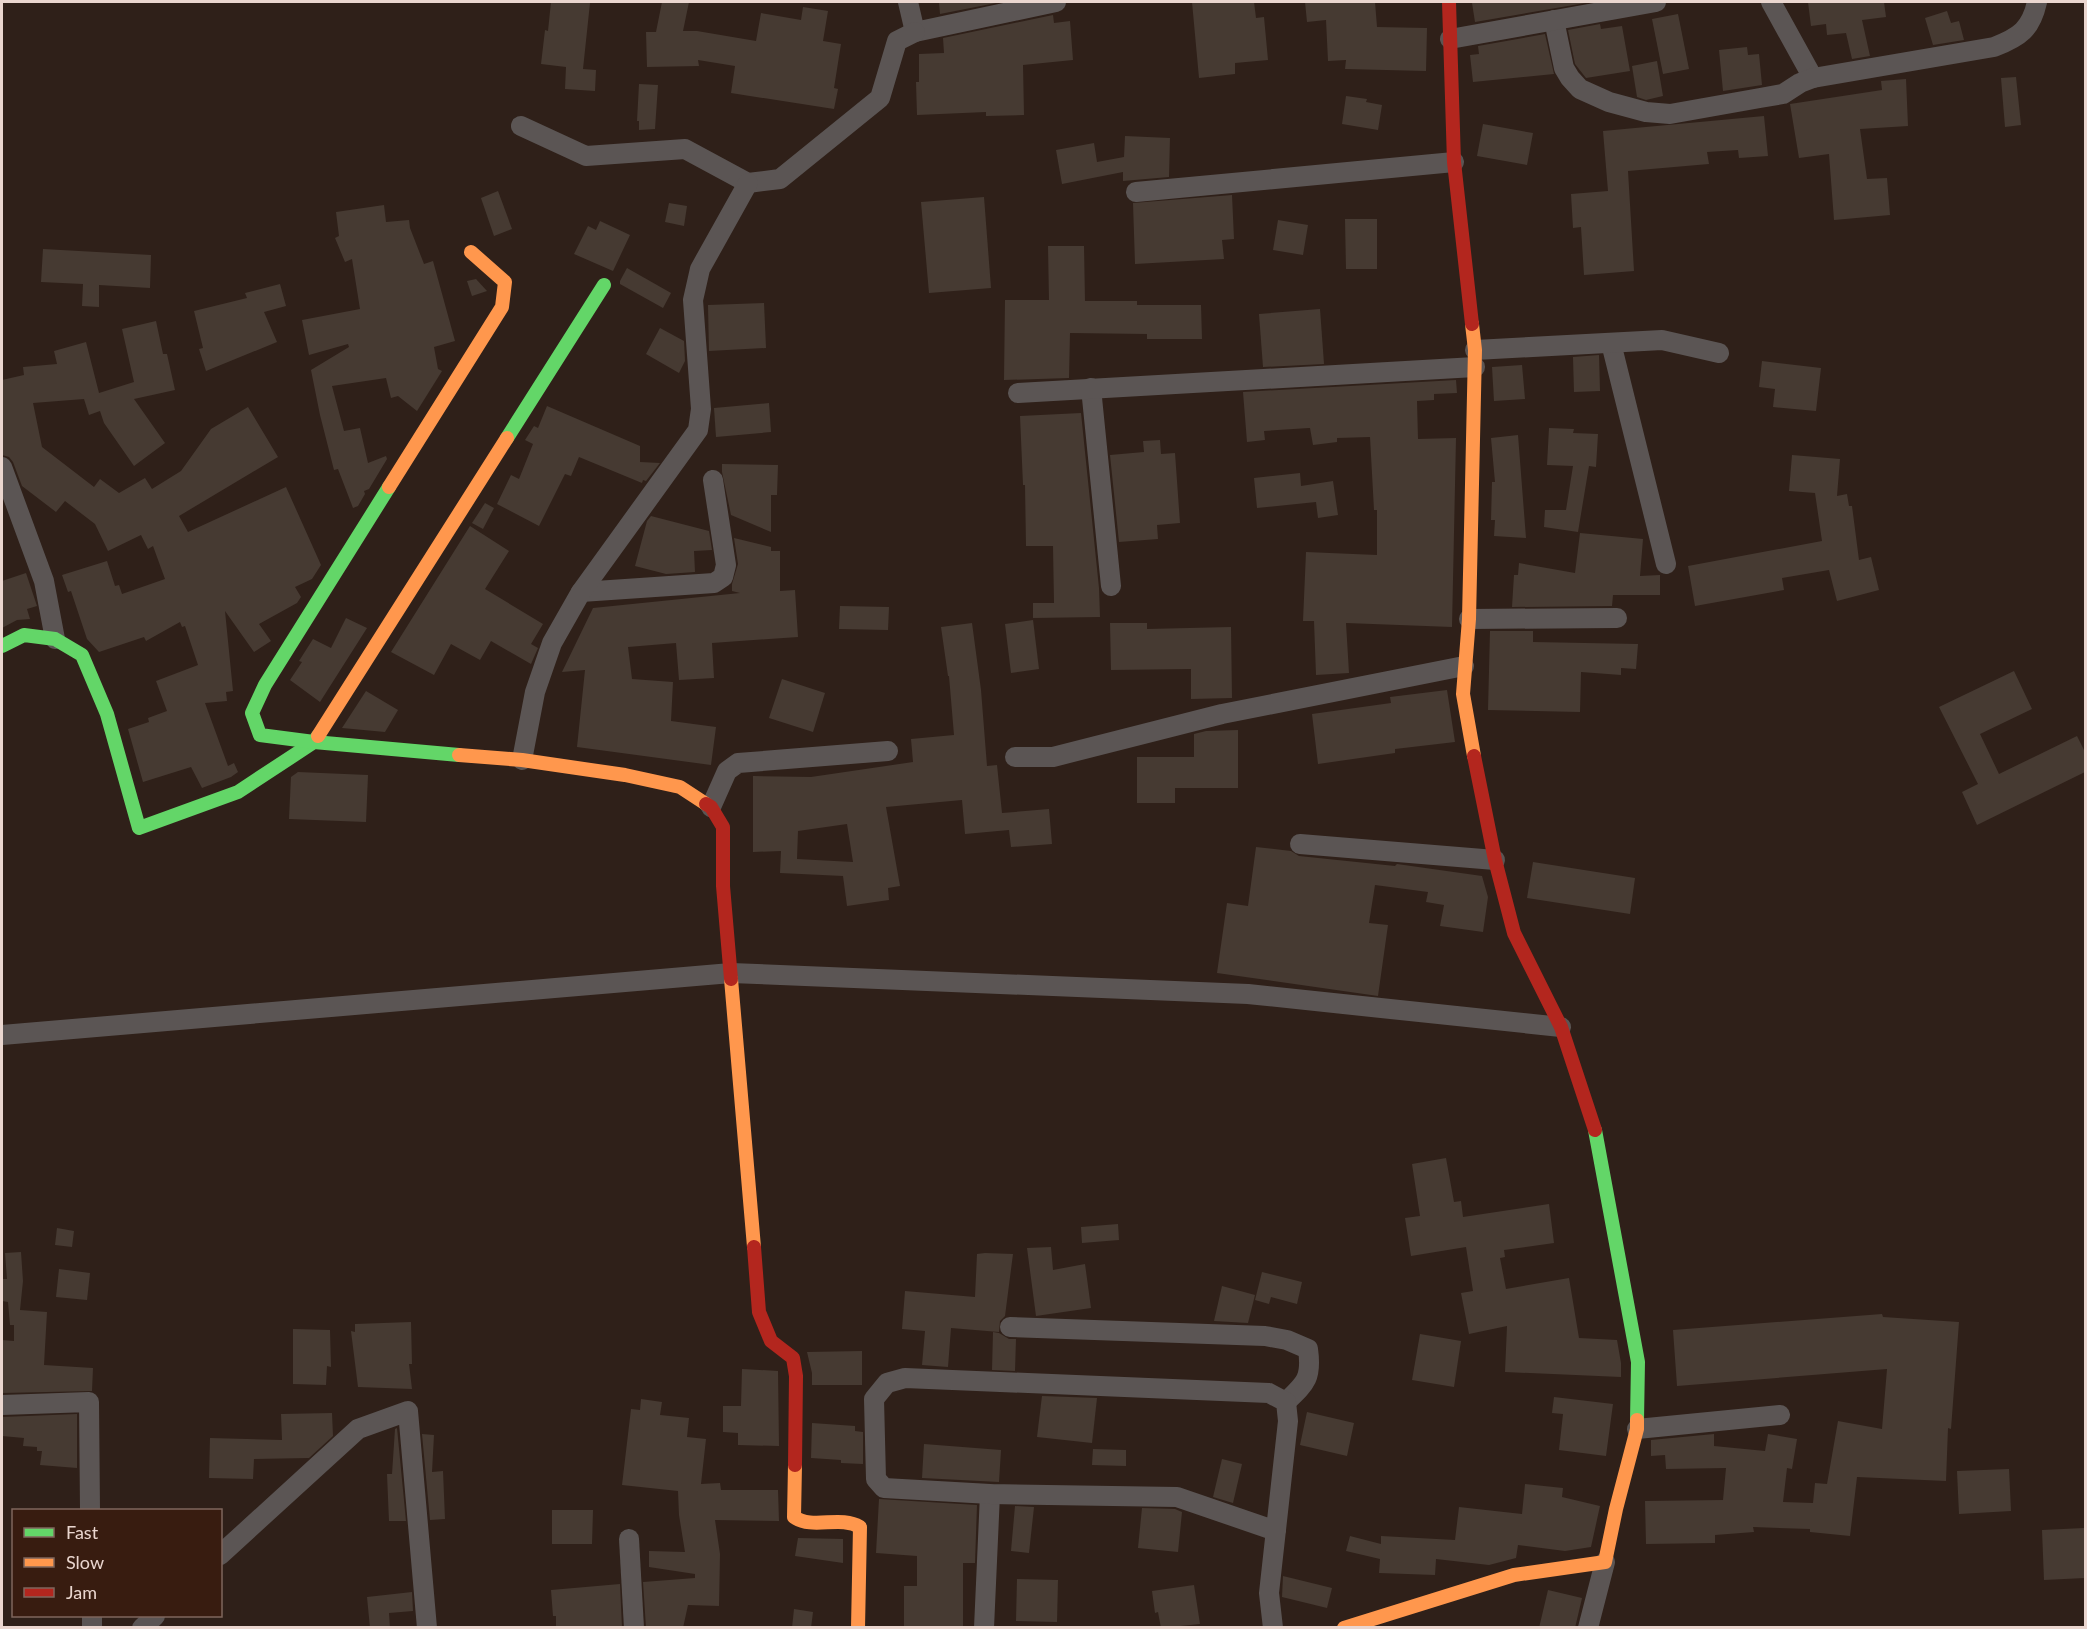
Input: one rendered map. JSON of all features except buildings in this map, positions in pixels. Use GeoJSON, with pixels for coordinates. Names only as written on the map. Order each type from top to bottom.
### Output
{"type":"FeatureCollection","features":[{"type":"Feature","properties":{"kind":"street"},"geometry":{"type":"LineString","coordinates":[[908,2],[915,32]]}},
{"type":"Feature","properties":{"kind":"street"},"geometry":{"type":"LineString","coordinates":[[521,126],[586,156],[685,149],[748,183],[780,179],[880,98],[897,40],[915,32],[1056,2]]}},
{"type":"Feature","properties":{"kind":"street"},"geometry":{"type":"LineString","coordinates":[[1449,2],[1454,162],[1475,358],[1469,619],[1463,694],[1495,860],[1514,933],[1561,1027],[1594,1122],[1638,1362],[1637,1429],[1588,1628]]}},
{"type":"Feature","properties":{"kind":"street"},"geometry":{"type":"LineString","coordinates":[[1450,39],[1656,2]]}},
{"type":"Feature","properties":{"kind":"street"},"geometry":{"type":"LineString","coordinates":[[1771,2],[1813,78]]}},
{"type":"Feature","properties":{"kind":"street"},"geometry":{"type":"LineString","coordinates":[[1554,20],[1564,68],[1580,89],[1609,102],[1646,112],[1670,114],[1783,94],[1813,78],[1994,47],[2012,40],[2023,32],[2034,17],[2037,2]]}},
{"type":"Feature","properties":{"kind":"street"},"geometry":{"type":"LineString","coordinates":[[1136,192],[1454,162]]}},
{"type":"Feature","properties":{"kind":"street"},"geometry":{"type":"LineString","coordinates":[[522,759],[536,693],[552,643],[581,592],[698,430],[701,409],[693,300],[700,269],[748,183]]}},
{"type":"Feature","properties":{"kind":"street"},"geometry":{"type":"LineString","coordinates":[[471,252],[505,282],[502,308],[265,685],[252,713],[260,735],[314,742],[522,759],[625,775],[680,787],[711,807],[723,827],[723,886],[759,1312],[771,1341],[793,1358],[796,1376],[794,1517],[801,1522],[852,1522],[860,1527],[858,1628]]}},
{"type":"Feature","properties":{"kind":"street"},"geometry":{"type":"LineString","coordinates":[[2,646],[24,635],[55,639],[82,655],[107,714],[139,828],[238,792],[314,742],[604,285]]}},
{"type":"Feature","properties":{"kind":"street"},"geometry":{"type":"LineString","coordinates":[[1018,393],[1475,358],[1611,343],[1662,340],[1719,353]]}},
{"type":"Feature","properties":{"kind":"street"},"geometry":{"type":"LineString","coordinates":[[1611,343],[1666,564]]}},
{"type":"Feature","properties":{"kind":"street"},"geometry":{"type":"LineString","coordinates":[[1091,388],[1111,586]]}},
{"type":"Feature","properties":{"kind":"street"},"geometry":{"type":"LineString","coordinates":[[2,467],[44,581],[55,639]]}},
{"type":"Feature","properties":{"kind":"street"},"geometry":{"type":"LineString","coordinates":[[581,592],[714,584],[723,577],[726,565],[713,480]]}},
{"type":"Feature","properties":{"kind":"street"},"geometry":{"type":"LineString","coordinates":[[1469,619],[1617,618]]}},
{"type":"Feature","properties":{"kind":"street"},"geometry":{"type":"LineString","coordinates":[[1016,757],[1053,757],[1222,714],[1464,666]]}},
{"type":"Feature","properties":{"kind":"street"},"geometry":{"type":"LineString","coordinates":[[711,807],[727,771],[738,763],[888,751]]}},
{"type":"Feature","properties":{"kind":"street"},"geometry":{"type":"LineString","coordinates":[[1300,844],[1495,860]]}},
{"type":"Feature","properties":{"kind":"street"},"geometry":{"type":"LineString","coordinates":[[2,1035],[731,973],[1248,994],[1561,1027]]}},
{"type":"Feature","properties":{"kind":"street"},"geometry":{"type":"LineString","coordinates":[[1010,1327],[1265,1336],[1287,1341],[1308,1349],[1311,1366],[1304,1384],[1286,1402]]}},
{"type":"Feature","properties":{"kind":"street"},"geometry":{"type":"LineString","coordinates":[[1276,1531],[1177,1497],[990,1494],[884,1488],[876,1479],[874,1399],[887,1383],[905,1378],[1269,1393],[1286,1402]]}},
{"type":"Feature","properties":{"kind":"street"},"geometry":{"type":"LineString","coordinates":[[2,1405],[89,1402],[90,1509]]}},
{"type":"Feature","properties":{"kind":"street"},"geometry":{"type":"LineString","coordinates":[[1273,1628],[1269,1593],[1288,1421],[1286,1402]]}},
{"type":"Feature","properties":{"kind":"street"},"geometry":{"type":"LineString","coordinates":[[222,1553],[358,1429],[408,1411],[427,1628]]}},
{"type":"Feature","properties":{"kind":"street"},"geometry":{"type":"LineString","coordinates":[[1637,1429],[1780,1415]]}},
{"type":"Feature","properties":{"kind":"street"},"geometry":{"type":"LineString","coordinates":[[984,1628],[990,1494]]}},
{"type":"Feature","properties":{"kind":"street"},"geometry":{"type":"LineString","coordinates":[[629,1539],[634,1628]]}},
{"type":"Feature","properties":{"kind":"street"},"geometry":{"type":"LineString","coordinates":[[1344,1628],[1514,1575],[1605,1562]]}},
{"type":"Feature","properties":{"kind":"street"},"geometry":{"type":"LineString","coordinates":[[142,1628],[154,1617]]}},
{"type":"Feature","properties":{"kind":"traffic: fast"},"geometry":{"type":"LineString","coordinates":[[507,438],[604,285]]}},
{"type":"Feature","properties":{"kind":"traffic: fast"},"geometry":{"type":"LineString","coordinates":[[318,736],[314,742],[260,735],[252,713],[265,685],[389,487]]}},
{"type":"Feature","properties":{"kind":"traffic: fast"},"geometry":{"type":"LineString","coordinates":[[2,646],[24,635],[55,639],[82,655],[107,714],[139,828],[238,792],[314,742],[459,755]]}},
{"type":"Feature","properties":{"kind":"traffic: fast"},"geometry":{"type":"LineString","coordinates":[[1595,1130],[1638,1362],[1637,1420]]}},
{"type":"Feature","properties":{"kind":"traffic: slow"},"geometry":{"type":"LineString","coordinates":[[389,487],[502,307],[505,282],[471,252]]}},
{"type":"Feature","properties":{"kind":"traffic: slow"},"geometry":{"type":"LineString","coordinates":[[1472,324],[1475,350],[1469,619],[1463,694],[1474,756]]}},
{"type":"Feature","properties":{"kind":"traffic: slow"},"geometry":{"type":"LineString","coordinates":[[318,736],[507,438]]}},
{"type":"Feature","properties":{"kind":"traffic: slow"},"geometry":{"type":"LineString","coordinates":[[459,755],[522,760],[625,775],[680,787],[706,804]]}},
{"type":"Feature","properties":{"kind":"traffic: slow"},"geometry":{"type":"LineString","coordinates":[[731,979],[754,1247]]}},
{"type":"Feature","properties":{"kind":"traffic: slow"},"geometry":{"type":"LineString","coordinates":[[1344,1628],[1514,1575],[1605,1562],[1637,1429],[1637,1420]]}},
{"type":"Feature","properties":{"kind":"traffic: slow"},"geometry":{"type":"LineString","coordinates":[[795,1465],[794,1517],[801,1521],[844,1522],[860,1527],[858,1628]]}},
{"type":"Feature","properties":{"kind":"traffic: jam"},"geometry":{"type":"LineString","coordinates":[[1449,2],[1454,162],[1472,324]]}},
{"type":"Feature","properties":{"kind":"traffic: jam"},"geometry":{"type":"LineString","coordinates":[[1474,756],[1495,860],[1514,933],[1561,1027],[1595,1130]]}},
{"type":"Feature","properties":{"kind":"traffic: jam"},"geometry":{"type":"LineString","coordinates":[[706,804],[711,807],[723,827],[723,886],[731,979]]}},
{"type":"Feature","properties":{"kind":"traffic: jam"},"geometry":{"type":"LineString","coordinates":[[754,1247],[759,1312],[771,1341],[793,1358],[796,1376],[795,1465]]}}]}
